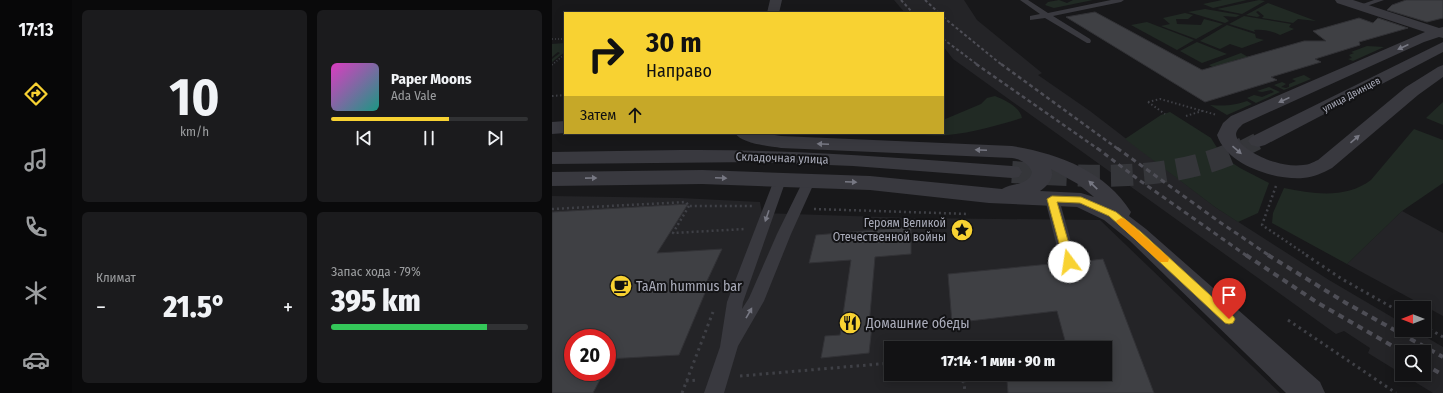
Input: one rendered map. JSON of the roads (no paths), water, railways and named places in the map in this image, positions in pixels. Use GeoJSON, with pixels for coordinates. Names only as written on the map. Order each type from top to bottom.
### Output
{"type":"FeatureCollection","features":[{"type":"Feature","properties":{"kind":"street"},"geometry":{"type":"LineString","coordinates":[[773,12],[776,0]]}},
{"type":"Feature","properties":{"kind":"street"},"geometry":{"type":"LineString","coordinates":[[1341,0],[1442,36]]}},
{"type":"Feature","properties":{"kind":"street"},"geometry":{"type":"LineString","coordinates":[[1442,36],[1419,39],[1236,120],[1230,124],[1226,135],[1229,142],[1239,152],[1254,161],[1267,166],[1295,171],[1307,171],[1318,168],[1325,164],[1412,91],[1443,70]]}},
{"type":"Feature","properties":{"kind":"street","name":"улица Двинцев"},"geometry":{"type":"LineString","coordinates":[[1258,141],[1442,36]]}},
{"type":"Feature","properties":{"kind":"street"},"geometry":{"type":"LineString","coordinates":[[552,128],[564,127]]}},
{"type":"Feature","properties":{"kind":"street"},"geometry":{"type":"LineString","coordinates":[[746,134],[759,139],[781,142],[1016,162],[1053,161],[1071,169],[1089,181],[1118,209],[1138,235]]}},
{"type":"Feature","properties":{"kind":"street","name":"Складочная улица"},"geometry":{"type":"LineString","coordinates":[[552,158],[669,155],[758,156],[898,163],[1016,162]]}},
{"type":"Feature","properties":{"kind":"street"},"geometry":{"type":"LineString","coordinates":[[971,194],[1010,194],[1024,192],[1035,186],[1041,179],[1042,172],[1039,165],[1033,158],[1016,162]]}},
{"type":"Feature","properties":{"kind":"street"},"geometry":{"type":"LineString","coordinates":[[552,179],[658,177],[870,183],[989,196],[1081,200],[1112,214],[1138,235],[1309,393]]}},
{"type":"Feature","properties":{"kind":"lane"},"geometry":{"type":"LineString","coordinates":[[1023,0],[1087,41]]}},
{"type":"Feature","properties":{"kind":"lane"},"geometry":{"type":"LineString","coordinates":[[1033,18],[1121,0]]}},
{"type":"Feature","properties":{"kind":"lane"},"geometry":{"type":"LineString","coordinates":[[1361,6],[1381,0]]}},
{"type":"Feature","properties":{"kind":"lane"},"geometry":{"type":"LineString","coordinates":[[717,386],[729,347],[735,302],[780,180]]}},
{"type":"Feature","properties":{"kind":"lane"},"geometry":{"type":"LineString","coordinates":[[729,347],[756,301],[784,234],[809,181]]}},
{"type":"Feature","properties":{"kind":"lane"},"geometry":{"type":"LineString","coordinates":[[1052,199],[1069,262]]}},
{"type":"Feature","properties":{"kind":"tunnel"},"geometry":{"type":"LineString","coordinates":[[1244,148],[1258,141]]}},
{"type":"Feature","properties":{"kind":"tunnel"},"geometry":{"type":"LineString","coordinates":[[1012,172],[1101,176],[1160,172],[1188,167],[1217,159],[1244,148]]}},
{"type":"Feature","properties":{"kind":"railway"},"geometry":{"type":"LineString","coordinates":[[901,0],[912,12]]}},
{"type":"Feature","properties":{"kind":"railway"},"geometry":{"type":"LineString","coordinates":[[925,0],[938,12]]}},
{"type":"Feature","properties":{"kind":"railway"},"geometry":{"type":"LineString","coordinates":[[944,18],[1002,65]]}},
{"type":"Feature","properties":{"kind":"railway"},"geometry":{"type":"LineString","coordinates":[[944,40],[978,65]]}},
{"type":"Feature","properties":{"kind":"railway"},"geometry":{"type":"LineString","coordinates":[[976,64],[1098,149]]}},
{"type":"Feature","properties":{"kind":"railway"},"geometry":{"type":"LineString","coordinates":[[1001,64],[1118,149]]}},
{"type":"Feature","properties":{"kind":"railway"},"geometry":{"type":"LineString","coordinates":[[1097,148],[1139,180],[1247,256]]}},
{"type":"Feature","properties":{"kind":"railway"},"geometry":{"type":"LineString","coordinates":[[1117,148],[1221,223],[1270,256]]}},
{"type":"Feature","properties":{"kind":"railway"},"geometry":{"type":"LineString","coordinates":[[1246,255],[1318,303],[1395,347]]}},
{"type":"Feature","properties":{"kind":"railway"},"geometry":{"type":"LineString","coordinates":[[1268,255],[1346,303],[1443,357]]}},
{"type":"Feature","properties":{"kind":"railway"},"geometry":{"type":"LineString","coordinates":[[1431,368],[1443,375]]}},
{"type":"Feature","properties":{"kind":"place","name":"Героям Великой Отечественной войны"},"geometry":{"type":"Point","coordinates":[962,230]}},
{"type":"Feature","properties":{"kind":"place","name":"TaAm hummus bar"},"geometry":{"type":"Point","coordinates":[621,286]}},
{"type":"Feature","properties":{"kind":"place","name":"Домашние обеды"},"geometry":{"type":"Point","coordinates":[850,323]}}]}
